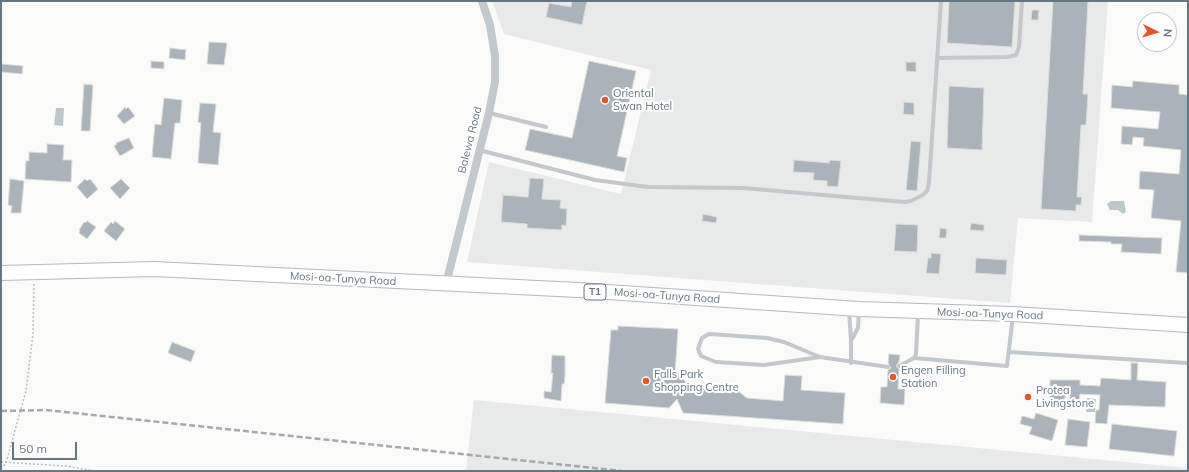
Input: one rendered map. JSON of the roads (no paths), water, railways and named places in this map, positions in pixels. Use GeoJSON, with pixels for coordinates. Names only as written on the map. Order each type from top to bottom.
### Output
{"type":"FeatureCollection","features":[{"type":"Feature","properties":{"kind":"highway","name":"Mosi-oa-Tunya Road"},"geometry":{"type":"LineString","coordinates":[[1,273],[155,269],[446,284],[854,309],[1013,314],[1188,325]]}},
{"type":"Feature","properties":{"kind":"street","name":"Balewa Road"},"geometry":{"type":"LineString","coordinates":[[446,284],[489,114],[495,82],[495,56],[490,25],[482,1]]}},
{"type":"Feature","properties":{"kind":"lane"},"geometry":{"type":"LineString","coordinates":[[479,150],[595,180],[648,187],[742,188],[904,202],[911,201],[923,195],[929,182],[938,58],[940,1]]}},
{"type":"Feature","properties":{"kind":"lane"},"geometry":{"type":"LineString","coordinates":[[938,58],[1008,58],[1016,55],[1019,47],[1022,1]]}},
{"type":"Feature","properties":{"kind":"lane"},"geometry":{"type":"LineString","coordinates":[[489,114],[546,127]]}},
{"type":"Feature","properties":{"kind":"lane"},"geometry":{"type":"LineString","coordinates":[[851,340],[858,328],[854,309]]}},
{"type":"Feature","properties":{"kind":"lane"},"geometry":{"type":"LineString","coordinates":[[851,363],[851,340],[849,325],[854,309]]}},
{"type":"Feature","properties":{"kind":"lane"},"geometry":{"type":"LineString","coordinates":[[914,358],[916,354],[918,312]]}},
{"type":"Feature","properties":{"kind":"lane"},"geometry":{"type":"LineString","coordinates":[[899,366],[914,358],[1007,366],[1013,314]]}},
{"type":"Feature","properties":{"kind":"lane"},"geometry":{"type":"LineString","coordinates":[[820,357],[764,365],[716,362],[701,356],[698,349],[702,338],[709,334],[731,334],[767,338],[784,342],[820,357],[851,363],[888,367]]}},
{"type":"Feature","properties":{"kind":"lane"},"geometry":{"type":"LineString","coordinates":[[1009,352],[1188,363]]}},
{"type":"Feature","properties":{"kind":"railway"},"geometry":{"type":"LineString","coordinates":[[1,411],[46,410],[622,471]]}},
{"type":"Feature","properties":{"kind":"place","name":"Oriental Swan Hotel"},"geometry":{"type":"Point","coordinates":[605,100]}},
{"type":"Feature","properties":{"kind":"place","name":"Engen Filling Station"},"geometry":{"type":"Point","coordinates":[893,377]}},
{"type":"Feature","properties":{"kind":"place","name":"Falls Park Shopping Centre"},"geometry":{"type":"Point","coordinates":[646,381]}},
{"type":"Feature","properties":{"kind":"place","name":"Protea Livingstone"},"geometry":{"type":"Point","coordinates":[1028,397]}}]}
